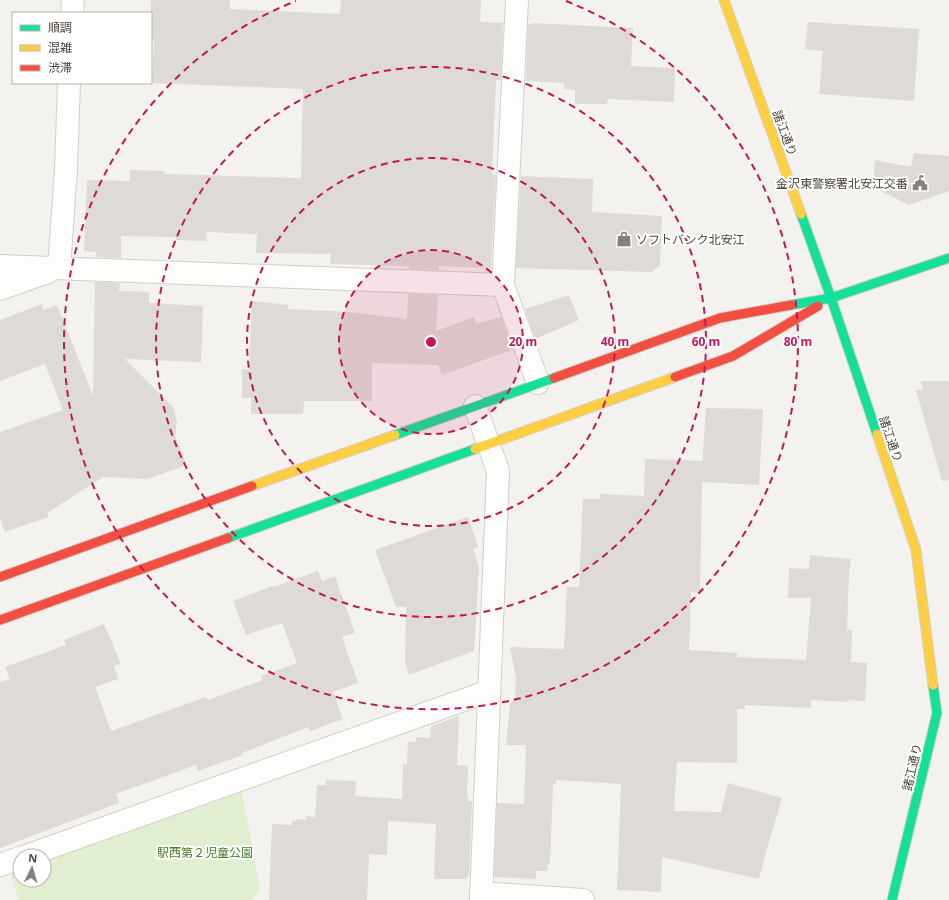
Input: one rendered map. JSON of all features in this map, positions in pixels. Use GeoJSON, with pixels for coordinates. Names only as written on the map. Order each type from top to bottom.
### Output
{"type":"FeatureCollection","features":[{"type":"Feature","properties":{"kind":"street"},"geometry":{"type":"LineString","coordinates":[[72,0],[72,12]]}},
{"type":"Feature","properties":{"kind":"street"},"geometry":{"type":"LineString","coordinates":[[517,0],[503,286],[538,383]]}},
{"type":"Feature","properties":{"kind":"street","name":"諸江通り"},"geometry":{"type":"LineString","coordinates":[[724,0],[831,298],[916,550],[937,713],[892,900]]}},
{"type":"Feature","properties":{"kind":"street"},"geometry":{"type":"LineString","coordinates":[[59,268],[66,169],[69,84]]}},
{"type":"Feature","properties":{"kind":"street"},"geometry":{"type":"LineString","coordinates":[[0,577],[720,318],[831,298],[949,258]]}},
{"type":"Feature","properties":{"kind":"street"},"geometry":{"type":"LineString","coordinates":[[0,266],[503,286]]}},
{"type":"Feature","properties":{"kind":"street"},"geometry":{"type":"LineString","coordinates":[[0,289],[59,268]]}},
{"type":"Feature","properties":{"kind":"street"},"geometry":{"type":"LineString","coordinates":[[0,620],[733,356],[831,298]]}},
{"type":"Feature","properties":{"kind":"street"},"geometry":{"type":"LineString","coordinates":[[476,406],[498,471],[481,897],[583,900]]}},
{"type":"Feature","properties":{"kind":"street"},"geometry":{"type":"LineString","coordinates":[[48,848],[489,691]]}},
{"type":"Feature","properties":{"kind":"street"},"geometry":{"type":"LineString","coordinates":[[0,865],[12,861]]}},
{"type":"Feature","properties":{"kind":"green space","name":"駅西第２児童公園"},"geometry":{"type":"Polygon","coordinates":[[[241,788],[260,888],[252,900],[19,900],[15,888],[52,888],[52,857],[241,788]]]}},
{"type":"Feature","properties":{"kind":"building"},"geometry":{"type":"Polygon","coordinates":[[[151,0],[230,0],[230,9],[340,14],[341,0],[481,0],[480,22],[503,23],[501,80],[496,80],[492,174],[496,175],[491,268],[439,266],[439,270],[409,269],[409,266],[330,264],[331,254],[256,253],[257,234],[207,232],[206,241],[176,240],[176,237],[121,236],[121,258],[96,257],[96,252],[84,251],[87,180],[130,181],[130,170],[165,171],[164,174],[301,178],[303,89],[152,83],[154,39],[152,39],[151,0]]]}},
{"type":"Feature","properties":{"kind":"building"},"geometry":{"type":"Polygon","coordinates":[[[808,22],[919,29],[914,101],[819,94],[823,51],[805,49],[808,22]]]}},
{"type":"Feature","properties":{"kind":"building"},"geometry":{"type":"Polygon","coordinates":[[[528,24],[633,28],[631,66],[675,68],[674,102],[608,99],[607,104],[575,104],[575,90],[565,89],[564,83],[526,81],[528,24]]]}},
{"type":"Feature","properties":{"kind":"building"},"geometry":{"type":"Polygon","coordinates":[[[914,153],[949,156],[949,191],[909,205],[873,187],[875,160],[911,167],[914,153]]]}},
{"type":"Feature","properties":{"kind":"building"},"geometry":{"type":"Polygon","coordinates":[[[521,176],[593,179],[592,212],[662,216],[660,265],[652,272],[516,268],[521,176]]]}},
{"type":"Feature","properties":{"kind":"building"},"geometry":{"type":"Polygon","coordinates":[[[95,282],[120,283],[119,291],[149,292],[149,303],[203,306],[201,362],[125,359],[173,407],[177,422],[175,435],[187,465],[147,479],[103,477],[47,513],[49,517],[5,532],[0,519],[0,432],[63,410],[45,364],[0,381],[0,320],[42,304],[43,310],[57,305],[93,396],[95,282]]]}},
{"type":"Feature","properties":{"kind":"building"},"geometry":{"type":"Polygon","coordinates":[[[408,294],[438,295],[436,331],[474,317],[476,324],[501,317],[512,349],[442,375],[438,365],[372,363],[372,401],[304,401],[303,414],[251,414],[251,398],[242,398],[242,369],[249,369],[252,301],[288,305],[288,309],[348,312],[407,319],[408,294]]]}},
{"type":"Feature","properties":{"kind":"building"},"geometry":{"type":"Polygon","coordinates":[[[569,295],[579,320],[535,339],[525,309],[569,295]]]}},
{"type":"Feature","properties":{"kind":"building"},"geometry":{"type":"Polygon","coordinates":[[[921,381],[949,381],[949,480],[942,481],[916,390],[923,390],[921,381]]]}},
{"type":"Feature","properties":{"kind":"building"},"geometry":{"type":"Polygon","coordinates":[[[706,408],[763,409],[759,485],[702,482],[700,593],[691,592],[689,650],[737,653],[737,657],[806,660],[811,598],[788,598],[789,568],[809,569],[810,555],[851,559],[847,630],[852,630],[851,662],[867,663],[865,701],[848,700],[847,702],[811,700],[811,708],[745,705],[745,709],[737,709],[737,763],[677,762],[674,811],[721,812],[728,783],[782,798],[759,879],[662,857],[661,892],[617,890],[621,784],[556,780],[556,784],[553,784],[550,864],[548,864],[547,871],[536,871],[536,879],[494,877],[497,803],[524,804],[526,745],[506,745],[510,704],[515,698],[516,678],[510,647],[564,649],[567,587],[579,587],[583,499],[600,499],[600,494],[644,496],[645,459],[702,461],[706,408]]]}},
{"type":"Feature","properties":{"kind":"building"},"geometry":{"type":"Polygon","coordinates":[[[468,517],[478,546],[473,549],[479,567],[474,651],[409,675],[405,662],[406,607],[396,607],[375,550],[468,517]]]}},
{"type":"Feature","properties":{"kind":"building"},"geometry":{"type":"Polygon","coordinates":[[[318,571],[322,581],[335,576],[355,633],[342,637],[358,683],[333,692],[343,719],[310,731],[308,727],[242,753],[243,755],[198,771],[196,765],[116,794],[119,803],[0,848],[0,682],[10,679],[5,667],[66,645],[64,640],[104,624],[121,664],[114,666],[118,679],[95,687],[111,731],[206,697],[208,700],[263,680],[261,676],[297,663],[282,623],[246,635],[233,601],[318,571]]]}},
{"type":"Feature","properties":{"kind":"building"},"geometry":{"type":"Polygon","coordinates":[[[459,716],[457,765],[468,766],[467,794],[468,801],[472,801],[469,876],[467,876],[467,879],[434,879],[436,824],[388,821],[387,855],[369,854],[367,900],[269,900],[272,824],[292,825],[292,821],[296,821],[296,819],[306,820],[306,816],[315,817],[317,785],[326,785],[326,780],[356,781],[355,796],[402,799],[403,764],[407,765],[408,742],[416,742],[416,737],[430,738],[431,726],[459,716]]]}},
{"type":"Feature","properties":{"kind":"traffic: fast"},"geometry":{"type":"LineString","coordinates":[[801,214],[877,434]]}},
{"type":"Feature","properties":{"kind":"traffic: fast"},"geometry":{"type":"LineString","coordinates":[[791,305],[831,298],[949,258]]}},
{"type":"Feature","properties":{"kind":"traffic: fast"},"geometry":{"type":"LineString","coordinates":[[395,435],[554,378]]}},
{"type":"Feature","properties":{"kind":"traffic: fast"},"geometry":{"type":"LineString","coordinates":[[228,538],[475,449]]}},
{"type":"Feature","properties":{"kind":"traffic: fast"},"geometry":{"type":"LineString","coordinates":[[892,900],[937,713],[933,685]]}},
{"type":"Feature","properties":{"kind":"traffic: slow"},"geometry":{"type":"LineString","coordinates":[[724,0],[801,214]]}},
{"type":"Feature","properties":{"kind":"traffic: slow"},"geometry":{"type":"LineString","coordinates":[[475,449],[675,377]]}},
{"type":"Feature","properties":{"kind":"traffic: slow"},"geometry":{"type":"LineString","coordinates":[[877,434],[916,550],[933,685]]}},
{"type":"Feature","properties":{"kind":"traffic: slow"},"geometry":{"type":"LineString","coordinates":[[252,486],[395,435]]}},
{"type":"Feature","properties":{"kind":"traffic: jam"},"geometry":{"type":"LineString","coordinates":[[554,378],[720,318],[791,305]]}},
{"type":"Feature","properties":{"kind":"traffic: jam"},"geometry":{"type":"LineString","coordinates":[[675,377],[733,356],[818,306]]}},
{"type":"Feature","properties":{"kind":"traffic: jam"},"geometry":{"type":"LineString","coordinates":[[0,577],[252,486]]}},
{"type":"Feature","properties":{"kind":"traffic: jam"},"geometry":{"type":"LineString","coordinates":[[0,620],[228,538]]}},
{"type":"Feature","properties":{"kind":"place","name":"金沢東警察署北安江交番"},"geometry":{"type":"Point","coordinates":[920,183]}},
{"type":"Feature","properties":{"kind":"place","name":"ソフトバンク北安江"},"geometry":{"type":"Point","coordinates":[624,239]}}]}
